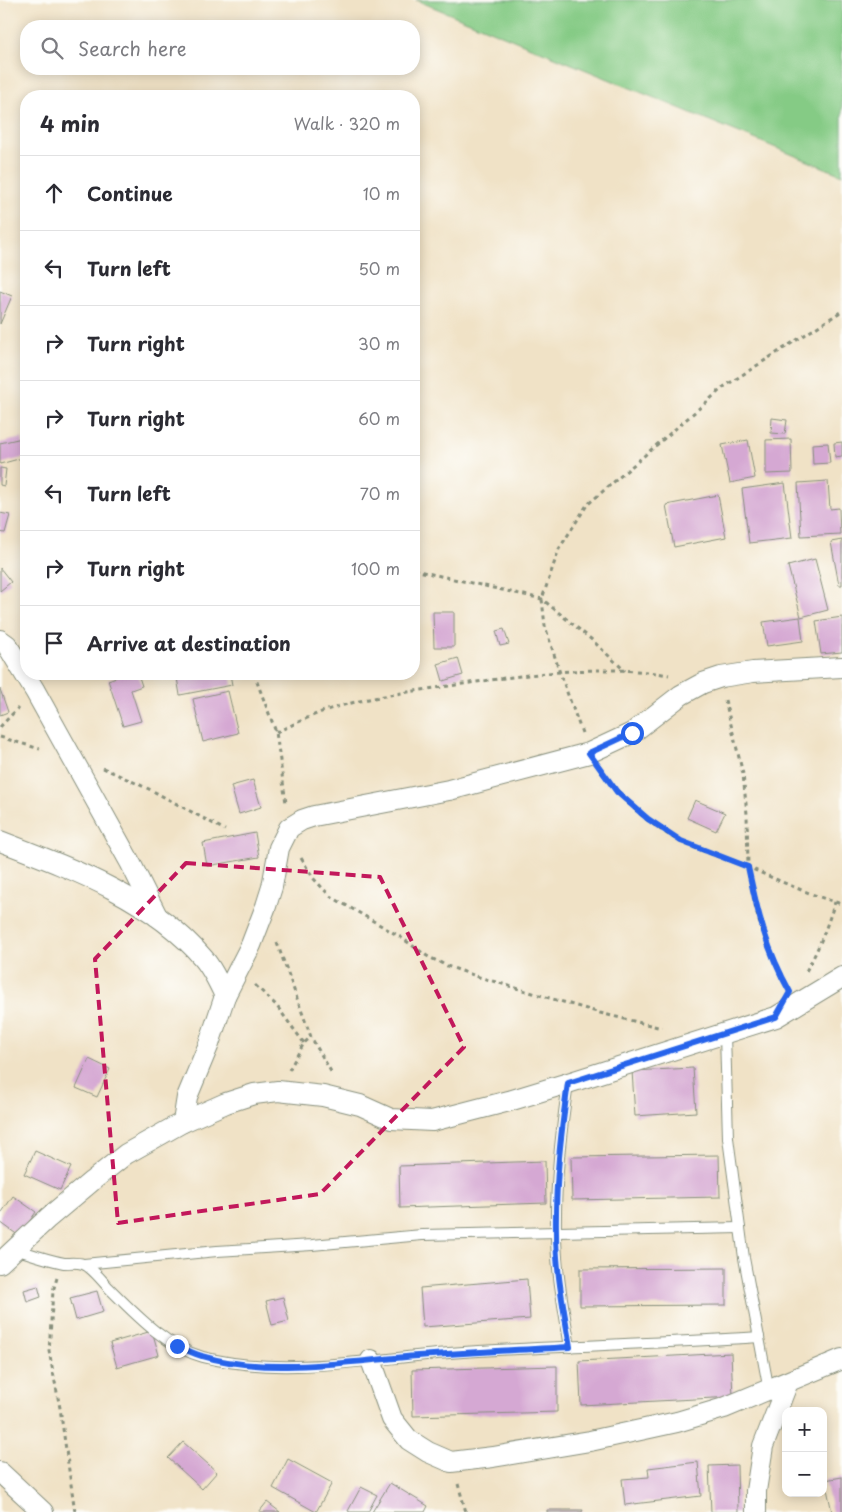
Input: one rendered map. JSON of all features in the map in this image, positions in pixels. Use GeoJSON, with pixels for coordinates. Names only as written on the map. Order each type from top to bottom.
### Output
{"type":"FeatureCollection","features":[{"type":"Feature","properties":{"kind":"street"},"geometry":{"type":"LineString","coordinates":[[0,640],[7,645],[20,668]]}},
{"type":"Feature","properties":{"kind":"street"},"geometry":{"type":"LineString","coordinates":[[183,1122],[187,1097],[209,1044],[225,996],[250,945],[266,906],[272,888],[279,848],[287,831],[302,820],[314,816],[449,790],[589,753],[632,733],[681,695],[712,680],[753,672],[842,667]]}},
{"type":"Feature","properties":{"kind":"street"},"geometry":{"type":"LineString","coordinates":[[27,680],[131,864],[157,916]]}},
{"type":"Feature","properties":{"kind":"street"},"geometry":{"type":"LineString","coordinates":[[0,841],[104,884],[157,916],[204,960],[225,996]]}},
{"type":"Feature","properties":{"kind":"street"},"geometry":{"type":"LineString","coordinates":[[0,1263],[92,1180],[126,1154],[183,1122],[226,1103],[254,1094],[278,1091],[323,1096],[360,1105],[391,1119],[432,1121],[509,1101],[776,1017],[842,977]]}},
{"type":"Feature","properties":{"kind":"street"},"geometry":{"type":"LineString","coordinates":[[370,1360],[392,1419],[409,1440],[428,1452],[451,1462],[590,1441],[687,1419],[724,1408],[768,1391],[842,1359]]}},
{"type":"Feature","properties":{"kind":"street"},"geometry":{"type":"LineString","coordinates":[[756,1512],[756,1492],[763,1446],[788,1382]]}},
{"type":"Feature","properties":{"kind":"street"},"geometry":{"type":"LineString","coordinates":[[0,1472],[43,1512]]}},
{"type":"Feature","properties":{"kind":"lane"},"geometry":{"type":"LineString","coordinates":[[725,1034],[728,1138],[740,1228],[768,1391]]}},
{"type":"Feature","properties":{"kind":"lane"},"geometry":{"type":"LineString","coordinates":[[568,1083],[559,1148],[556,1233],[562,1296],[570,1347]]}},
{"type":"Feature","properties":{"kind":"lane"},"geometry":{"type":"LineString","coordinates":[[15,1249],[39,1257],[84,1264],[422,1235],[740,1228]]}},
{"type":"Feature","properties":{"kind":"lane"},"geometry":{"type":"LineString","coordinates":[[84,1264],[157,1331],[177,1346],[202,1356],[229,1362],[268,1366],[321,1365],[450,1353],[758,1337]]}},
{"type":"Feature","properties":{"kind":"path"},"geometry":{"type":"LineString","coordinates":[[842,311],[725,386],[587,505],[559,549],[542,599],[545,626],[589,753],[617,792],[648,819],[681,841],[814,895],[842,904]]}},
{"type":"Feature","properties":{"kind":"path"},"geometry":{"type":"LineString","coordinates":[[420,571],[542,599],[592,640],[625,671]]}},
{"type":"Feature","properties":{"kind":"path"},"geometry":{"type":"LineString","coordinates":[[276,732],[331,708],[366,700],[499,679],[560,673],[625,671],[660,673],[712,680],[726,704],[743,774],[747,814],[748,867],[758,918],[779,972],[790,992],[776,1017]]}},
{"type":"Feature","properties":{"kind":"path"},"geometry":{"type":"LineString","coordinates":[[256,680],[276,732],[287,831],[314,879],[330,896],[399,936],[426,956],[447,966],[479,978],[600,1013],[668,1030]]}},
{"type":"Feature","properties":{"kind":"path"},"geometry":{"type":"LineString","coordinates":[[0,737],[107,769],[151,790],[225,830]]}},
{"type":"Feature","properties":{"kind":"path"},"geometry":{"type":"LineString","coordinates":[[803,976],[815,956],[825,933],[835,902]]}},
{"type":"Feature","properties":{"kind":"path"},"geometry":{"type":"LineString","coordinates":[[266,906],[275,937],[311,1037],[331,1073],[360,1105]]}},
{"type":"Feature","properties":{"kind":"path"},"geometry":{"type":"LineString","coordinates":[[237,972],[252,982],[276,1005],[304,1043]]}},
{"type":"Feature","properties":{"kind":"path"},"geometry":{"type":"LineString","coordinates":[[278,1091],[304,1043],[311,1037]]}},
{"type":"Feature","properties":{"kind":"path"},"geometry":{"type":"LineString","coordinates":[[63,1262],[53,1291],[49,1351],[60,1408],[75,1512]]}},
{"type":"Feature","properties":{"kind":"path"},"geometry":{"type":"LineString","coordinates":[[451,1462],[466,1512]]}},
{"type":"Feature","properties":{"kind":"highlighted area"},"geometry":{"type":"Polygon","coordinates":[[[186,863],[380,877],[464,1047],[320,1194],[118,1223],[95,959],[186,863]]]}},
{"type":"Feature","properties":{"kind":"green space"},"geometry":{"type":"Polygon","coordinates":[[[416,0],[842,0],[842,175],[416,0]]]}},
{"type":"Feature","properties":{"kind":"building"},"geometry":{"type":"Polygon","coordinates":[[[0,291],[12,296],[0,324],[0,291]]]}},
{"type":"Feature","properties":{"kind":"building"},"geometry":{"type":"Polygon","coordinates":[[[772,418],[787,420],[785,434],[771,433],[772,418]]]}},
{"type":"Feature","properties":{"kind":"building"},"geometry":{"type":"Polygon","coordinates":[[[20,438],[20,459],[0,464],[0,443],[20,438]]]}},
{"type":"Feature","properties":{"kind":"building"},"geometry":{"type":"Polygon","coordinates":[[[791,439],[792,473],[766,474],[766,440],[791,439]]]}},
{"type":"Feature","properties":{"kind":"building"},"geometry":{"type":"Polygon","coordinates":[[[748,440],[755,478],[730,483],[722,445],[748,440]]]}},
{"type":"Feature","properties":{"kind":"building"},"geometry":{"type":"Polygon","coordinates":[[[842,442],[842,456],[835,457],[834,443],[842,442]]]}},
{"type":"Feature","properties":{"kind":"building"},"geometry":{"type":"Polygon","coordinates":[[[828,443],[830,463],[813,464],[812,444],[828,443]]]}},
{"type":"Feature","properties":{"kind":"building"},"geometry":{"type":"Polygon","coordinates":[[[0,468],[6,469],[4,486],[0,485],[0,468]]]}},
{"type":"Feature","properties":{"kind":"building"},"geometry":{"type":"Polygon","coordinates":[[[828,481],[830,509],[839,508],[840,534],[801,536],[798,483],[828,481]]]}},
{"type":"Feature","properties":{"kind":"building"},"geometry":{"type":"Polygon","coordinates":[[[785,483],[792,538],[749,543],[742,489],[785,483]]]}},
{"type":"Feature","properties":{"kind":"building"},"geometry":{"type":"Polygon","coordinates":[[[718,495],[726,537],[674,547],[666,505],[718,495]]]}},
{"type":"Feature","properties":{"kind":"building"},"geometry":{"type":"Polygon","coordinates":[[[0,513],[10,515],[5,533],[0,532],[0,513]]]}},
{"type":"Feature","properties":{"kind":"building"},"geometry":{"type":"Polygon","coordinates":[[[842,540],[842,585],[839,585],[831,542],[842,540]]]}},
{"type":"Feature","properties":{"kind":"building"},"geometry":{"type":"Polygon","coordinates":[[[815,559],[828,610],[801,617],[788,566],[815,559]]]}},
{"type":"Feature","properties":{"kind":"building"},"geometry":{"type":"Polygon","coordinates":[[[0,568],[11,582],[0,591],[0,568]]]}},
{"type":"Feature","properties":{"kind":"building"},"geometry":{"type":"Polygon","coordinates":[[[433,612],[454,612],[454,647],[434,647],[433,612]]]}},
{"type":"Feature","properties":{"kind":"building"},"geometry":{"type":"Polygon","coordinates":[[[800,617],[803,641],[767,646],[763,622],[800,617]]]}},
{"type":"Feature","properties":{"kind":"building"},"geometry":{"type":"Polygon","coordinates":[[[842,617],[842,652],[821,654],[816,621],[842,617]]]}},
{"type":"Feature","properties":{"kind":"building"},"geometry":{"type":"Polygon","coordinates":[[[504,629],[509,644],[500,646],[496,631],[504,629]]]}},
{"type":"Feature","properties":{"kind":"building"},"geometry":{"type":"Polygon","coordinates":[[[458,658],[463,675],[443,681],[438,664],[458,658]]]}},
{"type":"Feature","properties":{"kind":"building"},"geometry":{"type":"Polygon","coordinates":[[[108,680],[140,680],[142,686],[131,690],[141,721],[123,726],[108,680]]]}},
{"type":"Feature","properties":{"kind":"building"},"geometry":{"type":"Polygon","coordinates":[[[177,680],[231,680],[232,685],[180,695],[177,680]]]}},
{"type":"Feature","properties":{"kind":"building"},"geometry":{"type":"Polygon","coordinates":[[[0,689],[8,712],[0,715],[0,689]]]}},
{"type":"Feature","properties":{"kind":"building"},"geometry":{"type":"Polygon","coordinates":[[[228,691],[238,733],[203,742],[193,699],[228,691]]]}},
{"type":"Feature","properties":{"kind":"building"},"geometry":{"type":"Polygon","coordinates":[[[253,780],[261,807],[239,814],[231,786],[253,780]]]}},
{"type":"Feature","properties":{"kind":"building"},"geometry":{"type":"Polygon","coordinates":[[[695,800],[725,813],[716,831],[687,818],[695,800]]]}},
{"type":"Feature","properties":{"kind":"building"},"geometry":{"type":"Polygon","coordinates":[[[255,833],[259,857],[207,866],[203,843],[255,833]]]}},
{"type":"Feature","properties":{"kind":"building"},"geometry":{"type":"Polygon","coordinates":[[[89,1059],[110,1069],[97,1097],[76,1088],[89,1059]]]}},
{"type":"Feature","properties":{"kind":"building"},"geometry":{"type":"Polygon","coordinates":[[[693,1068],[696,1112],[635,1116],[632,1071],[693,1068]]]}},
{"type":"Feature","properties":{"kind":"building"},"geometry":{"type":"Polygon","coordinates":[[[35,1151],[71,1167],[60,1190],[24,1174],[35,1151]]]}},
{"type":"Feature","properties":{"kind":"building"},"geometry":{"type":"Polygon","coordinates":[[[719,1155],[720,1197],[572,1200],[571,1157],[719,1155]]]}},
{"type":"Feature","properties":{"kind":"building"},"geometry":{"type":"Polygon","coordinates":[[[545,1161],[546,1203],[400,1208],[399,1166],[545,1161]]]}},
{"type":"Feature","properties":{"kind":"building"},"geometry":{"type":"Polygon","coordinates":[[[13,1196],[36,1212],[19,1236],[0,1222],[0,1215],[13,1196]]]}},
{"type":"Feature","properties":{"kind":"building"},"geometry":{"type":"Polygon","coordinates":[[[726,1268],[726,1305],[580,1306],[580,1269],[726,1268]]]}},
{"type":"Feature","properties":{"kind":"building"},"geometry":{"type":"Polygon","coordinates":[[[527,1279],[530,1319],[423,1327],[420,1288],[527,1279]]]}},
{"type":"Feature","properties":{"kind":"building"},"geometry":{"type":"Polygon","coordinates":[[[38,1286],[41,1297],[27,1302],[24,1290],[38,1286]]]}},
{"type":"Feature","properties":{"kind":"building"},"geometry":{"type":"Polygon","coordinates":[[[97,1291],[103,1312],[76,1320],[70,1298],[97,1291]]]}},
{"type":"Feature","properties":{"kind":"building"},"geometry":{"type":"Polygon","coordinates":[[[283,1297],[289,1321],[272,1325],[266,1301],[283,1297]]]}},
{"type":"Feature","properties":{"kind":"building"},"geometry":{"type":"Polygon","coordinates":[[[152,1331],[159,1355],[117,1367],[110,1343],[152,1331]]]}},
{"type":"Feature","properties":{"kind":"building"},"geometry":{"type":"Polygon","coordinates":[[[731,1353],[733,1397],[581,1405],[579,1361],[731,1353]]]}},
{"type":"Feature","properties":{"kind":"building"},"geometry":{"type":"Polygon","coordinates":[[[557,1366],[557,1412],[413,1416],[412,1370],[557,1366]]]}},
{"type":"Feature","properties":{"kind":"building"},"geometry":{"type":"Polygon","coordinates":[[[183,1442],[217,1472],[202,1489],[168,1458],[183,1442]]]}},
{"type":"Feature","properties":{"kind":"building"},"geometry":{"type":"Polygon","coordinates":[[[288,1459],[332,1483],[316,1512],[273,1488],[288,1459]]]}},
{"type":"Feature","properties":{"kind":"building"},"geometry":{"type":"Polygon","coordinates":[[[698,1462],[701,1496],[625,1505],[622,1479],[649,1477],[648,1468],[698,1462]]]}},
{"type":"Feature","properties":{"kind":"building"},"geometry":{"type":"Polygon","coordinates":[[[737,1465],[738,1512],[711,1512],[709,1466],[737,1465]]]}},
{"type":"Feature","properties":{"kind":"building"},"geometry":{"type":"Polygon","coordinates":[[[842,1477],[842,1512],[832,1512],[827,1480],[842,1477]]]}},
{"type":"Feature","properties":{"kind":"building"},"geometry":{"type":"Polygon","coordinates":[[[390,1483],[428,1506],[425,1512],[372,1512],[390,1483]]]}},
{"type":"Feature","properties":{"kind":"building"},"geometry":{"type":"Polygon","coordinates":[[[361,1487],[377,1495],[368,1512],[350,1512],[348,1511],[361,1487]]]}},
{"type":"Feature","properties":{"kind":"building"},"geometry":{"type":"Polygon","coordinates":[[[267,1502],[280,1512],[259,1512],[267,1502]]]}},
{"type":"Feature","properties":{"kind":"building"},"geometry":{"type":"Polygon","coordinates":[[[547,1510],[583,1510],[582,1512],[547,1512],[547,1510]]]}},
{"type":"Feature","properties":{"kind":"route"},"geometry":{"type":"LineString","coordinates":[[177,1346],[202,1356],[229,1362],[268,1366],[321,1365],[450,1353],[570,1347],[562,1296],[556,1233],[559,1148],[568,1083],[776,1017],[790,992],[779,972],[758,918],[748,867],[681,841],[648,819],[617,792],[589,753],[632,733]]}}]}
